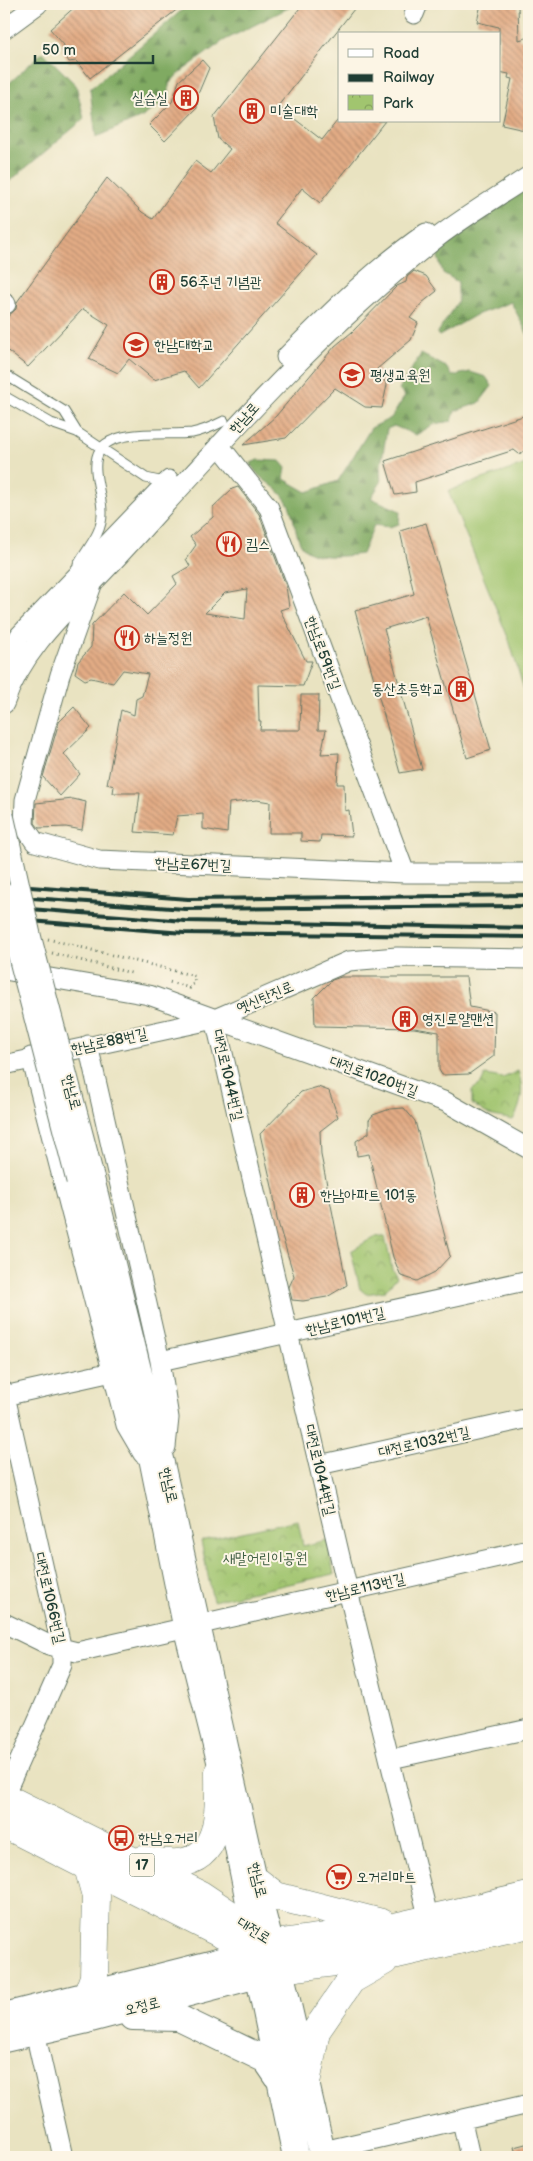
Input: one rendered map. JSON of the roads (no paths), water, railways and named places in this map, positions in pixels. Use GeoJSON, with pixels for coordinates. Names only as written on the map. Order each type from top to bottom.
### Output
{"type":"FeatureCollection","features":[{"type":"Feature","properties":{"kind":"main road"},"geometry":{"type":"LineString","coordinates":[[131,1859],[178,1863],[194,1857],[208,1847],[220,1816],[219,1771]]}},
{"type":"Feature","properties":{"kind":"main road","name":"대전로"},"geometry":{"type":"LineString","coordinates":[[4,1796],[202,1895],[264,1954]]}},
{"type":"Feature","properties":{"kind":"main road","name":"대전로"},"geometry":{"type":"LineString","coordinates":[[4,1824],[88,1868],[264,1954],[430,1920],[529,1896]]}},
{"type":"Feature","properties":{"kind":"main road"},"geometry":{"type":"LineString","coordinates":[[88,1868],[96,1896],[94,1978],[96,2006],[179,2018],[266,2060],[293,2082],[316,2031],[351,1980],[397,1954]]}},
{"type":"Feature","properties":{"kind":"main road"},"geometry":{"type":"LineString","coordinates":[[258,1882],[276,1896],[395,1927]]}},
{"type":"Feature","properties":{"kind":"main road"},"geometry":{"type":"LineString","coordinates":[[264,1954],[397,1954],[529,1924]]}},
{"type":"Feature","properties":{"kind":"main road","name":"오정로"},"geometry":{"type":"LineString","coordinates":[[4,2039],[35,2032],[96,2006],[264,1954]]}},
{"type":"Feature","properties":{"kind":"main road","name":"한남로"},"geometry":{"type":"LineString","coordinates":[[264,1954],[293,2082],[323,2154]]}},
{"type":"Feature","properties":{"kind":"main road","name":"오정로"},"geometry":{"type":"LineString","coordinates":[[4,2016],[96,2006]]}},
{"type":"Feature","properties":{"kind":"main road","name":"한남로"},"geometry":{"type":"LineString","coordinates":[[293,2082],[295,2157]]}},
{"type":"Feature","properties":{"kind":"street"},"geometry":{"type":"LineString","coordinates":[[4,30],[38,4]]}},
{"type":"Feature","properties":{"kind":"street","name":"한남로"},"geometry":{"type":"LineString","coordinates":[[4,664],[20,635],[320,322],[398,253],[529,164]]}},
{"type":"Feature","properties":{"kind":"street","name":"한남로"},"geometry":{"type":"LineString","coordinates":[[4,704],[20,668],[38,643],[267,392],[366,297],[440,236],[529,176]]}},
{"type":"Feature","properties":{"kind":"street","name":"한남로59번길"},"geometry":{"type":"LineString","coordinates":[[219,446],[270,508],[405,873]]}},
{"type":"Feature","properties":{"kind":"street","name":"한남로67번길"},"geometry":{"type":"LineString","coordinates":[[92,585],[60,675],[25,800],[24,826],[35,842],[100,860],[405,873],[529,873]]}},
{"type":"Feature","properties":{"kind":"street"},"geometry":{"type":"LineString","coordinates":[[38,643],[56,655],[60,675]]}},
{"type":"Feature","properties":{"kind":"street","name":"한남로"},"geometry":{"type":"LineString","coordinates":[[4,815],[142,1426],[158,1466],[192,1627],[219,1771],[264,1954]]}},
{"type":"Feature","properties":{"kind":"street","name":"한남로"},"geometry":{"type":"LineString","coordinates":[[4,892],[15,945],[85,1178]]}},
{"type":"Feature","properties":{"kind":"street","name":"옛신탄진로"},"geometry":{"type":"LineString","coordinates":[[215,1018],[349,961],[397,957],[529,960]]}},
{"type":"Feature","properties":{"kind":"street"},"geometry":{"type":"LineString","coordinates":[[4,970],[149,995],[215,1018]]}},
{"type":"Feature","properties":{"kind":"street","name":"한남로88번길"},"geometry":{"type":"LineString","coordinates":[[4,1065],[31,1057],[215,1018]]}},
{"type":"Feature","properties":{"kind":"street","name":"대전로1020번길"},"geometry":{"type":"LineString","coordinates":[[215,1018],[446,1102],[529,1144]]}},
{"type":"Feature","properties":{"kind":"street","name":"대전로1044번길"},"geometry":{"type":"LineString","coordinates":[[215,1018],[348,1591],[430,1920]]}},
{"type":"Feature","properties":{"kind":"street"},"geometry":{"type":"LineString","coordinates":[[88,1045],[160,1361],[168,1418],[158,1466]]}},
{"type":"Feature","properties":{"kind":"street"},"geometry":{"type":"LineString","coordinates":[[31,1057],[126,1425],[158,1466]]}},
{"type":"Feature","properties":{"kind":"street","name":"한남로101번길"},"geometry":{"type":"LineString","coordinates":[[160,1361],[529,1280]]}},
{"type":"Feature","properties":{"kind":"street"},"geometry":{"type":"LineString","coordinates":[[4,1394],[112,1372]]}},
{"type":"Feature","properties":{"kind":"street","name":"대전로1066번길"},"geometry":{"type":"LineString","coordinates":[[4,1394],[62,1650],[62,1665],[4,1796]]}},
{"type":"Feature","properties":{"kind":"street","name":"대전로1032번길"},"geometry":{"type":"LineString","coordinates":[[319,1465],[529,1418]]}},
{"type":"Feature","properties":{"kind":"street","name":"한남로113번길"},"geometry":{"type":"LineString","coordinates":[[62,1650],[77,1652],[529,1550]]}},
{"type":"Feature","properties":{"kind":"street"},"geometry":{"type":"LineString","coordinates":[[4,1623],[62,1650]]}},
{"type":"Feature","properties":{"kind":"street","name":"한남로"},"geometry":{"type":"LineString","coordinates":[[192,1627],[258,1882],[264,1954]]}},
{"type":"Feature","properties":{"kind":"street"},"geometry":{"type":"LineString","coordinates":[[391,1759],[529,1729]]}},
{"type":"Feature","properties":{"kind":"street"},"geometry":{"type":"LineString","coordinates":[[35,2032],[64,2157]]}},
{"type":"Feature","properties":{"kind":"street"},"geometry":{"type":"LineString","coordinates":[[323,2154],[529,2104]]}},
{"type":"Feature","properties":{"kind":"street"},"geometry":{"type":"LineString","coordinates":[[462,2121],[470,2157]]}},
{"type":"Feature","properties":{"kind":"lane"},"geometry":{"type":"LineString","coordinates":[[4,374],[64,411],[76,432]]}},
{"type":"Feature","properties":{"kind":"lane"},"geometry":{"type":"LineString","coordinates":[[4,396],[50,423],[76,432],[146,478],[159,481],[173,476]]}},
{"type":"Feature","properties":{"kind":"lane"},"geometry":{"type":"LineString","coordinates":[[67,586],[86,550],[97,537],[102,515],[95,459],[101,448],[111,440],[124,436],[192,432],[224,421]]}},
{"type":"Feature","properties":{"kind":"lane"},"geometry":{"type":"LineString","coordinates":[[146,478],[153,489],[149,502]]}},
{"type":"Feature","properties":{"kind":"railway"},"geometry":{"type":"LineString","coordinates":[[4,885],[188,899],[529,895]]}},
{"type":"Feature","properties":{"kind":"railway"},"geometry":{"type":"LineString","coordinates":[[4,896],[185,909],[529,906]]}},
{"type":"Feature","properties":{"kind":"railway"},"geometry":{"type":"LineString","coordinates":[[4,907],[185,921],[529,928]]}},
{"type":"Feature","properties":{"kind":"railway"},"geometry":{"type":"LineString","coordinates":[[4,919],[184,933],[529,937]]}},
{"type":"Feature","properties":{"kind":"place","name":"실습실"},"geometry":{"type":"Point","coordinates":[186,98]}},
{"type":"Feature","properties":{"kind":"place","name":"미술대학"},"geometry":{"type":"Point","coordinates":[252,111]}},
{"type":"Feature","properties":{"kind":"place","name":"56주년 기념관"},"geometry":{"type":"Point","coordinates":[162,282]}},
{"type":"Feature","properties":{"kind":"place","name":"한남대학교"},"geometry":{"type":"Point","coordinates":[136,345]}},
{"type":"Feature","properties":{"kind":"place","name":"평생교육원"},"geometry":{"type":"Point","coordinates":[352,375]}},
{"type":"Feature","properties":{"kind":"place","name":"킴스"},"geometry":{"type":"Point","coordinates":[229,544]}},
{"type":"Feature","properties":{"kind":"place","name":"하늘정원"},"geometry":{"type":"Point","coordinates":[127,638]}},
{"type":"Feature","properties":{"kind":"place","name":"동산초등학교"},"geometry":{"type":"Point","coordinates":[461,689]}},
{"type":"Feature","properties":{"kind":"place","name":"영진로얄맨션"},"geometry":{"type":"Point","coordinates":[405,1019]}},
{"type":"Feature","properties":{"kind":"place","name":"한남아파트 101동"},"geometry":{"type":"Point","coordinates":[302,1195]}},
{"type":"Feature","properties":{"kind":"place","name":"한남오거리"},"geometry":{"type":"Point","coordinates":[121,1838]}},
{"type":"Feature","properties":{"kind":"place","name":"오거리마트"},"geometry":{"type":"Point","coordinates":[339,1877]}},
{"type":"Feature","properties":{"kind":"park label","name":"새말어린이공원"},"geometry":{"type":"Point","coordinates":[265,1558]}}]}
